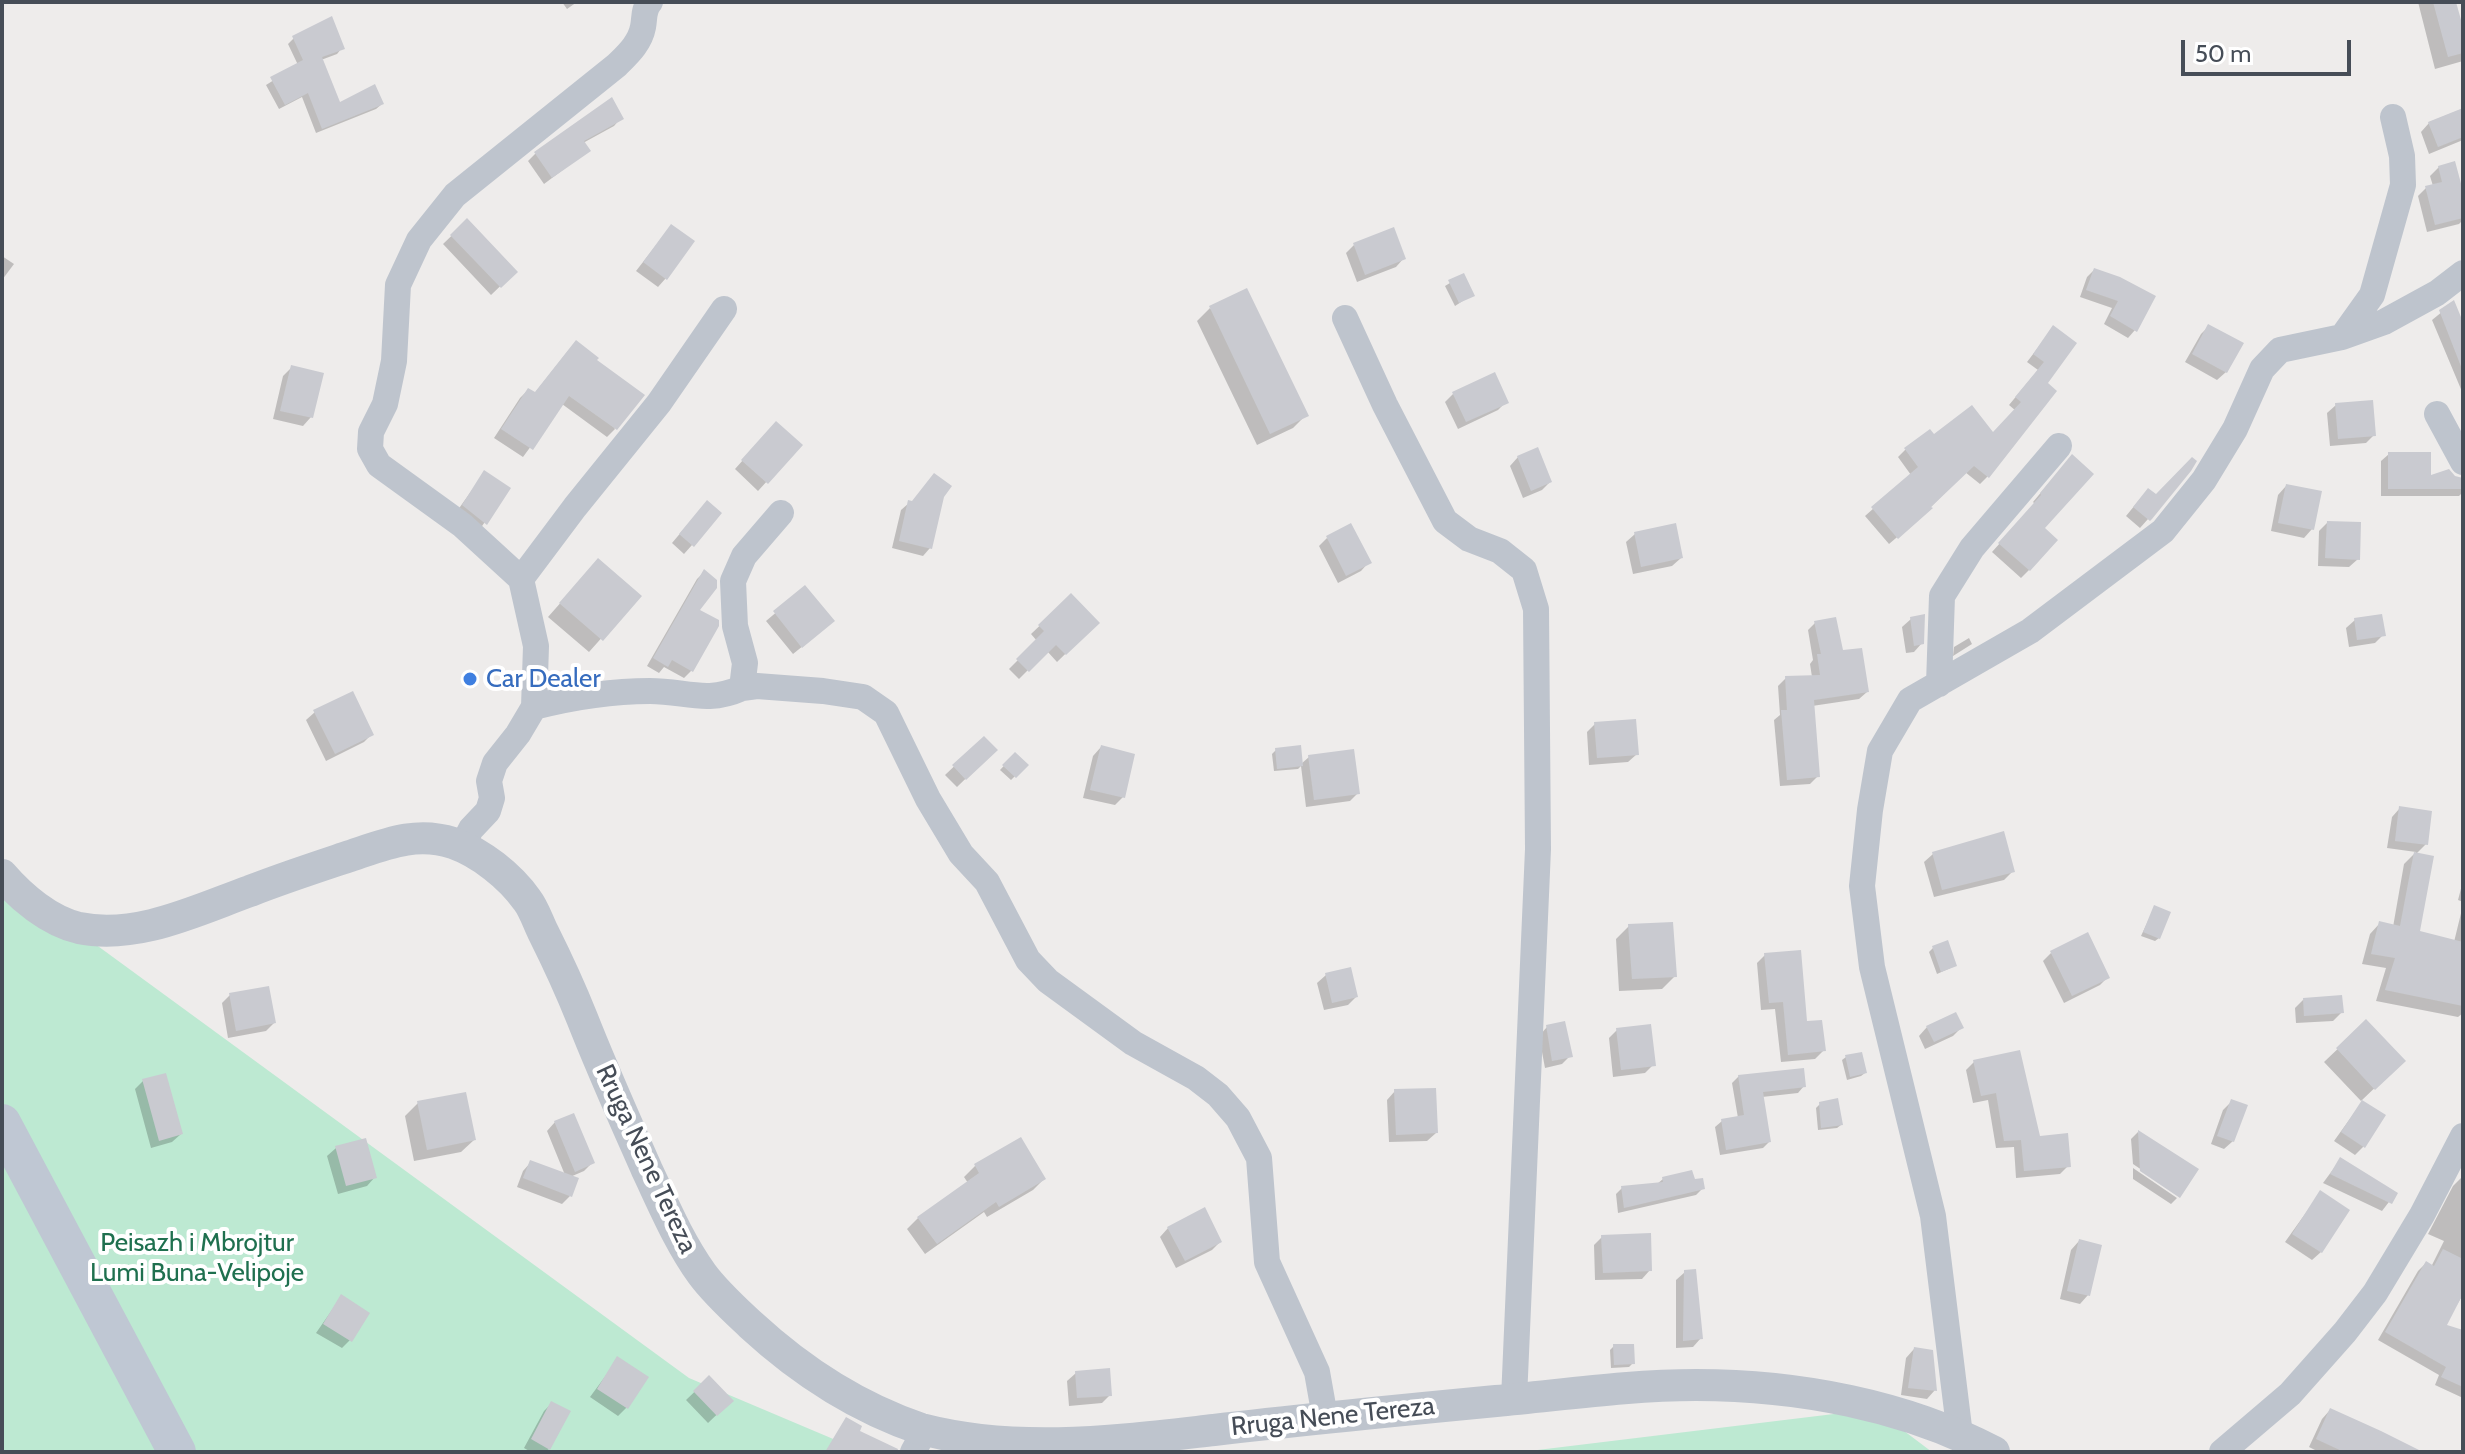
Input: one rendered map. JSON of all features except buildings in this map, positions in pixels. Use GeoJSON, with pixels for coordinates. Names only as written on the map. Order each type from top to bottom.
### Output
{"type":"FeatureCollection","features":[{"type":"Feature","properties":{"kind":"main road"},"geometry":{"type":"LineString","coordinates":[[2,1123],[177,1452]]}},
{"type":"Feature","properties":{"kind":"street"},"geometry":{"type":"LineString","coordinates":[[462,846],[471,829],[488,811],[492,798],[489,781],[495,763],[534,707],[536,646],[521,579],[462,525],[379,465],[370,449],[371,432],[385,404],[394,361],[398,285],[419,240],[455,195],[634,48],[643,30],[645,7],[650,2]]}},
{"type":"Feature","properties":{"kind":"street"},"geometry":{"type":"LineString","coordinates":[[2342,337],[2372,295],[2403,185],[2402,156],[2393,117]]}},
{"type":"Feature","properties":{"kind":"street"},"geometry":{"type":"LineString","coordinates":[[1960,1435],[1933,1216],[1872,967],[1862,886],[1880,751],[1910,700],[2030,631],[2163,531],[2204,480],[2235,429],[2262,369],[2280,350],[2342,337],[2384,322],[2437,293],[2463,273]]}},
{"type":"Feature","properties":{"kind":"street"},"geometry":{"type":"LineString","coordinates":[[521,579],[659,403],[724,309]]}},
{"type":"Feature","properties":{"kind":"street"},"geometry":{"type":"LineString","coordinates":[[1345,318],[1385,405],[1445,521],[1469,539],[1500,551],[1524,570],[1536,609],[1538,849],[1514,1399]]}},
{"type":"Feature","properties":{"kind":"street"},"geometry":{"type":"LineString","coordinates":[[2437,414],[2463,462]]}},
{"type":"Feature","properties":{"kind":"street"},"geometry":{"type":"LineString","coordinates":[[1939,684],[1942,596],[1972,548],[2059,446]]}},
{"type":"Feature","properties":{"kind":"street"},"geometry":{"type":"LineString","coordinates":[[742,688],[745,663],[735,626],[733,581],[744,556],[781,513]]}},
{"type":"Feature","properties":{"kind":"street"},"geometry":{"type":"LineString","coordinates":[[534,707],[606,692],[655,691],[722,697],[742,688],[757,686],[863,697],[886,713],[928,799],[961,854],[987,882],[1028,960],[1048,981],[1133,1043],[1196,1078],[1218,1095],[1238,1118],[1259,1158],[1267,1262],[1317,1372],[1325,1417]]}},
{"type":"Feature","properties":{"kind":"street","name":"Rruga Nene Tereza"},"geometry":{"type":"LineString","coordinates":[[2,875],[48,915],[76,927],[108,930],[143,927],[183,916],[294,874],[397,841],[431,837],[462,846],[497,868],[527,900],[563,970],[602,1069],[676,1233],[703,1276],[792,1362],[919,1441],[1029,1449],[1185,1442],[1325,1417],[1695,1385],[1776,1389],[1879,1409],[1960,1435],[1994,1452]]}},
{"type":"Feature","properties":{"kind":"street"},"geometry":{"type":"LineString","coordinates":[[2222,1452],[2290,1394],[2375,1293],[2422,1215],[2463,1136]]}},
{"type":"Feature","properties":{"kind":"green space","name":"Peisazh i Mbrojtur Lumi Buna-Velipoje"},"geometry":{"type":"Polygon","coordinates":[[[2,876],[689,1378],[864,1452],[2,1452],[2,876]]]}},
{"type":"Feature","properties":{"kind":"green space"},"geometry":{"type":"Polygon","coordinates":[[[1875,1409],[1932,1452],[1521,1452],[1875,1409]]]}},
{"type":"Feature","properties":{"kind":"place","name":"Car Dealer"},"geometry":{"type":"Point","coordinates":[470,679]}}]}
